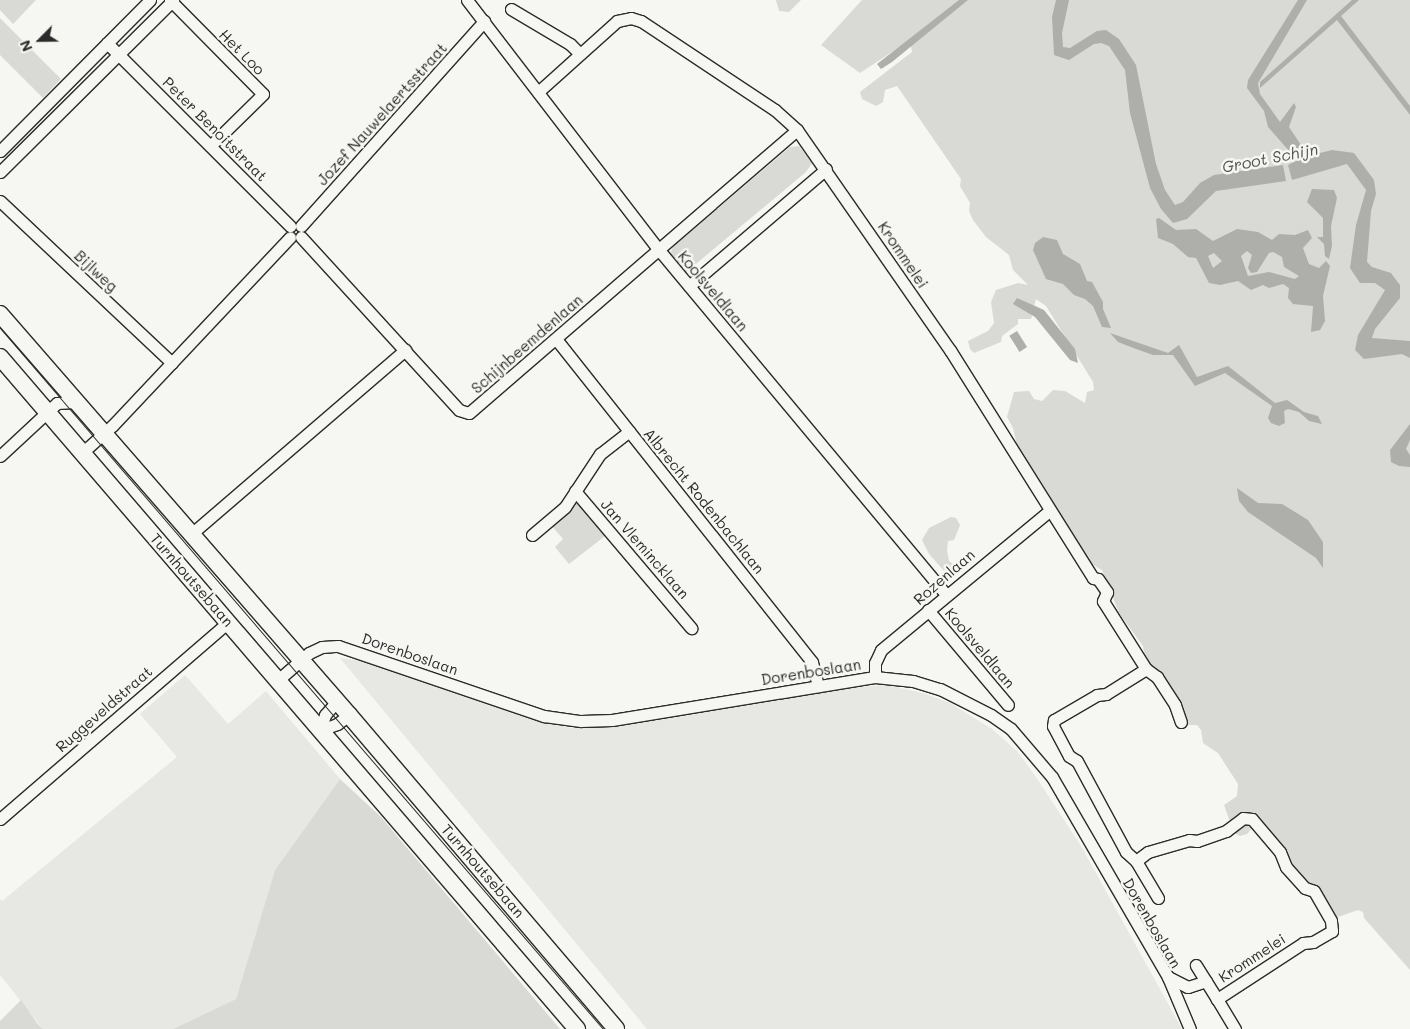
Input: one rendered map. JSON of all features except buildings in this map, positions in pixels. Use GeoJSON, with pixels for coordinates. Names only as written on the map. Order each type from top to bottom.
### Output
{"type":"FeatureCollection","features":[{"type":"Feature","properties":{"kind":"main road","name":"Turnhoutsebaan"},"geometry":{"type":"LineString","coordinates":[[0,314],[190,535],[337,701],[616,1029]]}},
{"type":"Feature","properties":{"kind":"main road","name":"Turnhoutsebaan"},"geometry":{"type":"LineString","coordinates":[[0,358],[83,452],[577,1029]]}},
{"type":"Feature","properties":{"kind":"street"},"geometry":{"type":"LineString","coordinates":[[0,152],[150,0]]}},
{"type":"Feature","properties":{"kind":"street"},"geometry":{"type":"LineString","coordinates":[[0,172],[172,0]]}},
{"type":"Feature","properties":{"kind":"street","name":"Het Loo"},"geometry":{"type":"LineString","coordinates":[[172,0],[263,94],[210,146]]}},
{"type":"Feature","properties":{"kind":"street","name":"Koolsveldlaan"},"geometry":{"type":"LineString","coordinates":[[467,0],[659,250],[946,594]]}},
{"type":"Feature","properties":{"kind":"street"},"geometry":{"type":"LineString","coordinates":[[511,9],[570,44],[580,54]]}},
{"type":"Feature","properties":{"kind":"street","name":"Krommelei"},"geometry":{"type":"LineString","coordinates":[[538,92],[617,21],[624,18],[641,21],[775,110],[797,130],[826,169],[950,350],[1093,578],[1098,579],[1107,592],[1104,601],[1146,669],[1157,677],[1181,722]]}},
{"type":"Feature","properties":{"kind":"street","name":"Jozef Nauwelaertsstraat"},"geometry":{"type":"LineString","coordinates":[[104,434],[296,231],[484,21]]}},
{"type":"Feature","properties":{"kind":"street","name":"Peter Benoitstraat"},"geometry":{"type":"LineString","coordinates":[[107,43],[296,231],[405,350]]}},
{"type":"Feature","properties":{"kind":"street","name":"Schijnbeemdenlaan"},"geometry":{"type":"LineString","coordinates":[[405,350],[464,413],[474,410],[797,130]]}},
{"type":"Feature","properties":{"kind":"street"},"geometry":{"type":"LineString","coordinates":[[689,286],[826,169]]}},
{"type":"Feature","properties":{"kind":"street","name":"Bijlweg"},"geometry":{"type":"LineString","coordinates":[[0,201],[172,363]]}},
{"type":"Feature","properties":{"kind":"street","name":"Albrecht Rodenbachlaan"},"geometry":{"type":"LineString","coordinates":[[556,339],[812,662],[818,686]]}},
{"type":"Feature","properties":{"kind":"street"},"geometry":{"type":"LineString","coordinates":[[190,535],[405,350]]}},
{"type":"Feature","properties":{"kind":"street"},"geometry":{"type":"LineString","coordinates":[[0,456],[62,400],[76,402]]}},
{"type":"Feature","properties":{"kind":"street"},"geometry":{"type":"LineString","coordinates":[[532,535],[565,508],[600,454],[629,431]]}},
{"type":"Feature","properties":{"kind":"street"},"geometry":{"type":"LineString","coordinates":[[83,452],[104,434]]}},
{"type":"Feature","properties":{"kind":"street","name":"Jan Vlemincklaan"},"geometry":{"type":"LineString","coordinates":[[576,491],[691,628]]}},
{"type":"Feature","properties":{"kind":"street","name":"Rozenlaan"},"geometry":{"type":"LineString","coordinates":[[875,677],[875,663],[881,650],[946,594],[1050,510]]}},
{"type":"Feature","properties":{"kind":"street","name":"Koolsveldlaan"},"geometry":{"type":"LineString","coordinates":[[928,610],[1008,705]]}},
{"type":"Feature","properties":{"kind":"street","name":"Ruggeveldstraat"},"geometry":{"type":"LineString","coordinates":[[0,819],[228,622]]}},
{"type":"Feature","properties":{"kind":"street","name":"Dorenboslaan"},"geometry":{"type":"LineString","coordinates":[[278,680],[300,661],[322,647],[347,648],[544,716],[580,721],[612,720],[875,677],[913,681],[940,689],[992,715],[1023,742],[1062,792],[1168,977],[1190,1029]]}},
{"type":"Feature","properties":{"kind":"street"},"geometry":{"type":"LineString","coordinates":[[1146,669],[1106,694],[1097,695],[1054,720],[1053,726],[1069,756],[1077,760],[1097,794],[1126,852],[1136,860],[1158,898]]}},
{"type":"Feature","properties":{"kind":"street"},"geometry":{"type":"LineString","coordinates":[[320,730],[325,715],[337,701]]}},
{"type":"Feature","properties":{"kind":"street"},"geometry":{"type":"LineString","coordinates":[[320,730],[337,724],[349,715]]}},
{"type":"Feature","properties":{"kind":"street","name":"Krommelei"},"geometry":{"type":"LineString","coordinates":[[1136,860],[1148,852],[1189,840],[1197,841],[1226,831],[1243,818],[1252,819],[1280,852],[1286,867],[1305,888],[1314,891],[1331,922],[1332,931],[1313,942],[1303,943],[1217,999]]}},
{"type":"Feature","properties":{"kind":"street","name":"Krommelei"},"geometry":{"type":"LineString","coordinates":[[1196,965],[1235,1029]]}},
{"type":"Feature","properties":{"kind":"street","name":"Krommelei"},"geometry":{"type":"LineString","coordinates":[[1168,977],[1188,987],[1206,981]]}},
{"type":"Feature","properties":{"kind":"shaded area"},"geometry":{"type":"Polygon","coordinates":[[[0,0],[36,0],[13,24],[0,10],[0,0]]]}},
{"type":"Feature","properties":{"kind":"shaded area"},"geometry":{"type":"Polygon","coordinates":[[[776,0],[801,0],[789,12],[779,11],[776,0]]]}},
{"type":"Feature","properties":{"kind":"shaded area"},"geometry":{"type":"Polygon","coordinates":[[[862,0],[1410,0],[1410,970],[1364,918],[1363,912],[1358,910],[1335,918],[1319,911],[1317,894],[1254,826],[1247,834],[1240,836],[1234,833],[1224,805],[1237,796],[1238,784],[1218,753],[1203,743],[1201,730],[1197,725],[1182,725],[1175,716],[1146,664],[1143,646],[1119,613],[1102,570],[1088,562],[1063,518],[1042,490],[1037,475],[1031,474],[1025,456],[1018,450],[1013,428],[1007,417],[1014,392],[1029,391],[1034,399],[1042,401],[1053,390],[1065,391],[1085,403],[1087,392],[1094,390],[1093,382],[1046,306],[1036,299],[1031,319],[1018,319],[1018,324],[1002,336],[1001,342],[974,353],[970,349],[968,341],[988,331],[994,323],[991,302],[996,290],[1018,283],[1028,285],[1013,270],[1009,255],[986,237],[973,220],[969,211],[970,203],[960,186],[961,179],[897,86],[885,90],[883,102],[876,106],[862,99],[860,92],[912,52],[910,40],[860,73],[821,45],[862,0]]]}},
{"type":"Feature","properties":{"kind":"shaded area"},"geometry":{"type":"Polygon","coordinates":[[[959,0],[968,0],[881,69],[877,64],[959,0]]]}},
{"type":"Feature","properties":{"kind":"shaded area"},"geometry":{"type":"Polygon","coordinates":[[[1056,0],[1069,0],[1062,33],[1063,47],[1070,48],[1097,31],[1106,30],[1119,39],[1136,65],[1156,164],[1165,190],[1175,205],[1183,202],[1200,183],[1214,175],[1283,165],[1286,181],[1216,191],[1187,219],[1173,223],[1161,209],[1150,188],[1130,113],[1125,70],[1109,46],[1101,43],[1094,44],[1069,60],[1054,55],[1052,17],[1056,0]]]}},
{"type":"Feature","properties":{"kind":"shaded area"},"geometry":{"type":"Polygon","coordinates":[[[1298,0],[1307,0],[1258,83],[1260,94],[1280,122],[1294,103],[1296,107],[1289,127],[1301,145],[1296,152],[1290,152],[1268,127],[1264,111],[1247,88],[1248,80],[1298,0]]]}},
{"type":"Feature","properties":{"kind":"shaded area"},"geometry":{"type":"Polygon","coordinates":[[[1352,0],[1359,0],[1341,16],[1410,106],[1410,115],[1337,20],[1260,88],[1260,82],[1352,0]]]}},
{"type":"Feature","properties":{"kind":"shaded area"},"geometry":{"type":"Polygon","coordinates":[[[0,18],[61,79],[43,98],[0,55],[0,18]]]}},
{"type":"Feature","properties":{"kind":"shaded area"},"geometry":{"type":"Polygon","coordinates":[[[799,146],[812,163],[806,172],[685,273],[670,254],[673,247],[790,147],[799,146]]]}},
{"type":"Feature","properties":{"kind":"shaded area"},"geometry":{"type":"Polygon","coordinates":[[[1332,150],[1354,153],[1374,180],[1376,194],[1371,211],[1367,262],[1372,267],[1391,273],[1400,285],[1400,298],[1375,329],[1372,338],[1410,341],[1410,358],[1402,354],[1364,359],[1355,350],[1358,335],[1385,290],[1375,283],[1360,283],[1350,268],[1356,225],[1366,190],[1347,164],[1292,180],[1288,165],[1304,157],[1332,150]]]}},
{"type":"Feature","properties":{"kind":"shaded area"},"geometry":{"type":"Polygon","coordinates":[[[1312,189],[1334,190],[1337,198],[1331,226],[1332,246],[1329,259],[1325,256],[1324,244],[1317,237],[1323,237],[1323,218],[1307,202],[1312,189]]]}},
{"type":"Feature","properties":{"kind":"shaded area"},"geometry":{"type":"Polygon","coordinates":[[[1159,218],[1176,230],[1196,229],[1213,241],[1237,229],[1258,232],[1272,240],[1279,234],[1295,235],[1308,230],[1312,238],[1303,248],[1309,264],[1319,268],[1326,261],[1330,266],[1323,296],[1325,321],[1320,330],[1311,332],[1313,306],[1293,304],[1288,298],[1289,288],[1283,284],[1269,288],[1263,285],[1251,290],[1238,281],[1220,285],[1209,283],[1196,258],[1188,257],[1173,244],[1158,238],[1156,219],[1159,218]],[[1247,251],[1241,256],[1248,276],[1269,272],[1295,279],[1299,276],[1284,267],[1282,257],[1273,252],[1269,253],[1257,272],[1251,273],[1248,268],[1252,255],[1247,251]],[[1214,253],[1208,256],[1213,268],[1222,261],[1214,253]]]}},
{"type":"Feature","properties":{"kind":"shaded area"},"geometry":{"type":"Polygon","coordinates":[[[1043,237],[1057,240],[1063,254],[1080,264],[1087,281],[1092,282],[1103,302],[1103,309],[1111,328],[1102,327],[1093,306],[1085,299],[1074,295],[1063,284],[1046,279],[1033,250],[1035,243],[1043,237]]]}},
{"type":"Feature","properties":{"kind":"shaded area"},"geometry":{"type":"Polygon","coordinates":[[[1017,298],[1044,310],[1075,349],[1078,363],[1070,360],[1035,317],[1013,304],[1017,298]]]}},
{"type":"Feature","properties":{"kind":"shaded area"},"geometry":{"type":"Polygon","coordinates":[[[1017,331],[1027,347],[1019,352],[1009,336],[1017,331]]]}},
{"type":"Feature","properties":{"kind":"shaded area"},"geometry":{"type":"Polygon","coordinates":[[[1110,333],[1168,353],[1179,345],[1197,377],[1228,366],[1275,403],[1287,400],[1304,412],[1318,416],[1322,424],[1309,421],[1299,412],[1288,409],[1284,411],[1285,423],[1279,426],[1271,423],[1268,418],[1272,406],[1225,373],[1195,386],[1173,355],[1153,355],[1118,342],[1110,333]]]}},
{"type":"Feature","properties":{"kind":"shaded area"},"geometry":{"type":"Polygon","coordinates":[[[1410,424],[1410,440],[1406,449],[1410,455],[1410,467],[1399,466],[1391,462],[1390,450],[1410,424]]]}},
{"type":"Feature","properties":{"kind":"shaded area"},"geometry":{"type":"Polygon","coordinates":[[[1237,488],[1258,503],[1282,504],[1308,520],[1323,542],[1323,568],[1316,558],[1248,512],[1239,501],[1237,488]]]}},
{"type":"Feature","properties":{"kind":"shaded area"},"geometry":{"type":"Polygon","coordinates":[[[577,501],[605,536],[569,564],[555,547],[563,539],[551,525],[577,501]]]}},
{"type":"Feature","properties":{"kind":"shaded area"},"geometry":{"type":"Polygon","coordinates":[[[951,517],[956,518],[960,525],[954,540],[948,541],[947,550],[949,561],[960,570],[951,574],[945,572],[929,554],[922,540],[929,528],[951,517]]]}},
{"type":"Feature","properties":{"kind":"shaded area"},"geometry":{"type":"Polygon","coordinates":[[[340,658],[369,662],[569,728],[644,722],[814,691],[886,685],[923,693],[950,703],[992,729],[1017,751],[1036,777],[1081,846],[1182,1029],[647,1029],[340,658]]]}},
{"type":"Feature","properties":{"kind":"shaded area"},"geometry":{"type":"Polygon","coordinates":[[[185,675],[228,724],[266,691],[340,779],[275,870],[236,999],[173,1029],[43,1029],[0,975],[0,899],[2,901],[177,757],[140,714],[185,675]]]}},
{"type":"Feature","properties":{"kind":"shaded area"},"geometry":{"type":"Polygon","coordinates":[[[340,779],[381,817],[560,1029],[173,1029],[236,999],[275,870],[340,779]]]}},
{"type":"Feature","properties":{"kind":"shaded area"},"geometry":{"type":"Polygon","coordinates":[[[21,1000],[43,1029],[0,1029],[0,1021],[21,1000]]]}},
{"type":"Feature","properties":{"kind":"tram line"},"geometry":{"type":"LineString","coordinates":[[0,328],[603,1029]]}},
{"type":"Feature","properties":{"kind":"water label","name":"Groot Schijn"},"geometry":{"type":"Point","coordinates":[1270,158]}}]}
